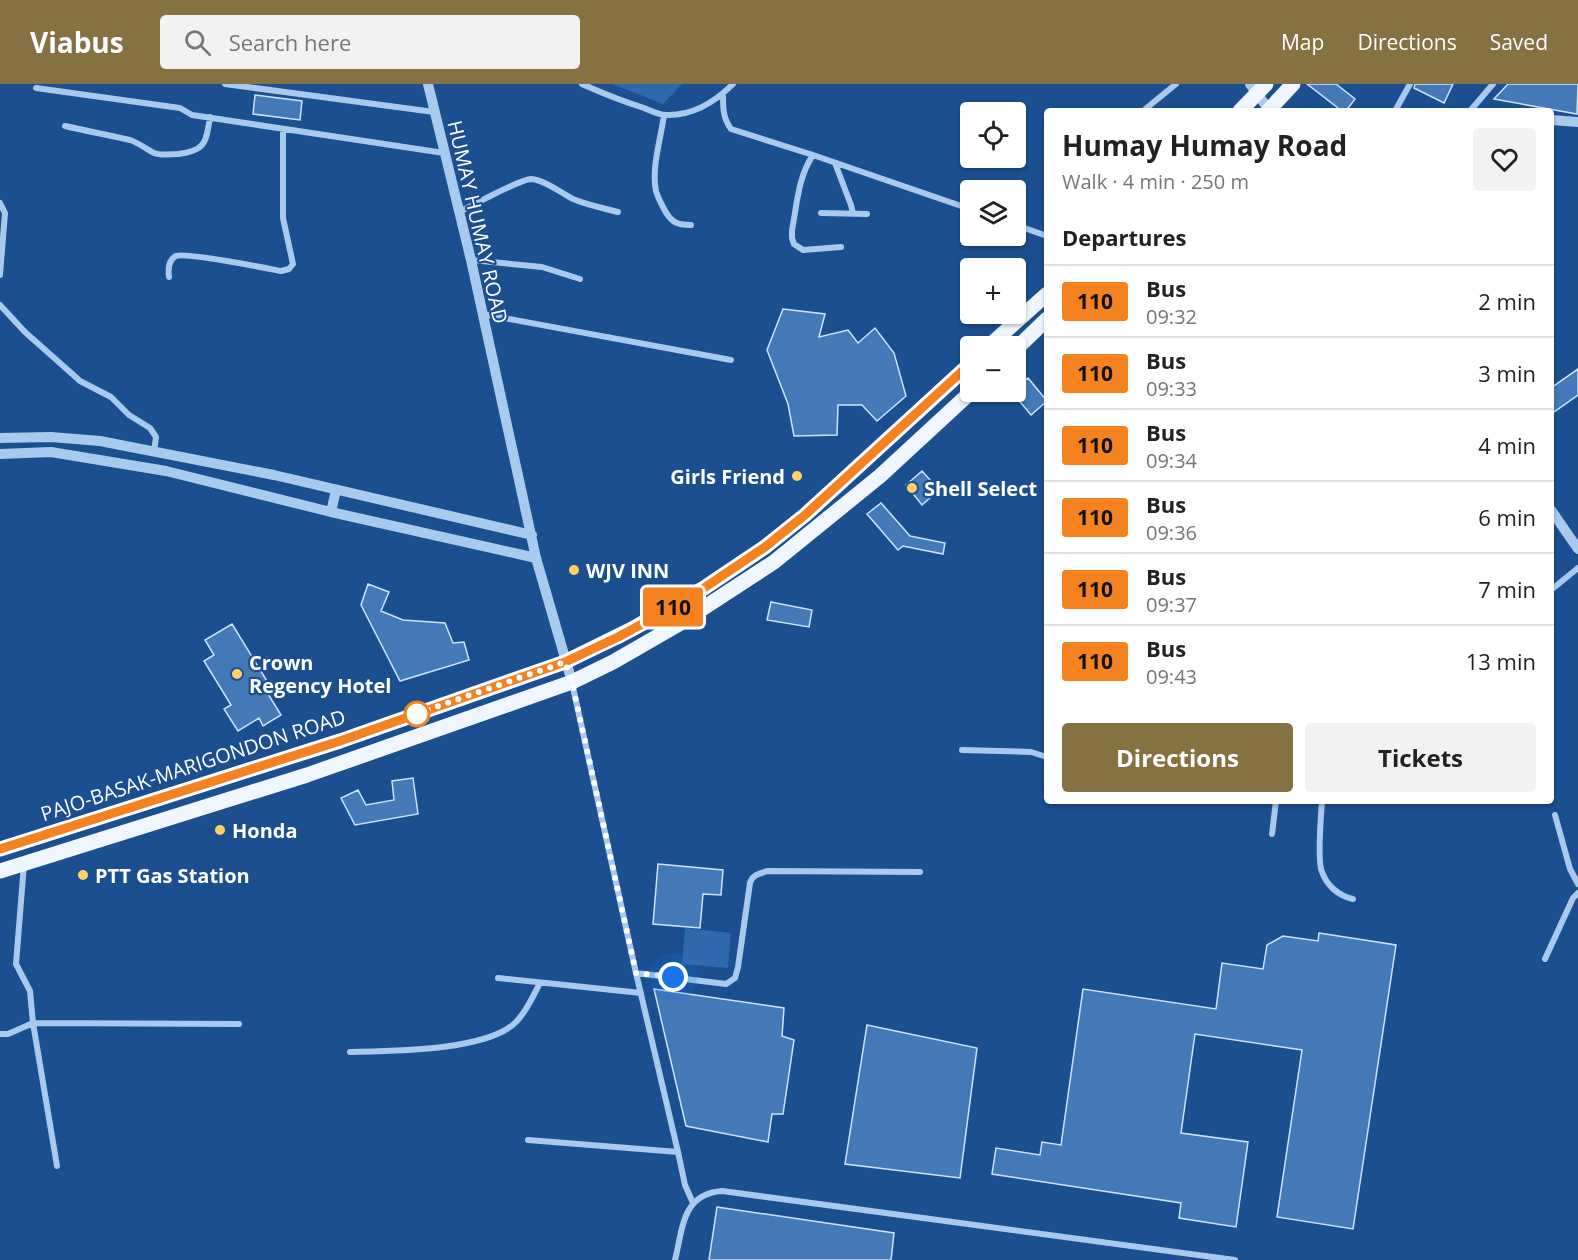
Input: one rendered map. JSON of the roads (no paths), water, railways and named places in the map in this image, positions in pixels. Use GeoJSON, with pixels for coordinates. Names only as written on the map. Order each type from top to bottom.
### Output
{"type":"FeatureCollection","features":[{"type":"Feature","properties":{"kind":"main road"},"geometry":{"type":"LineString","coordinates":[[1272,108],[1293,84]]}},
{"type":"Feature","properties":{"kind":"main road"},"geometry":{"type":"LineString","coordinates":[[1241,108],[1258,87]]}},
{"type":"Feature","properties":{"kind":"main road"},"geometry":{"type":"LineString","coordinates":[[1000,336],[1044,297]]}},
{"type":"Feature","properties":{"kind":"main road"},"geometry":{"type":"LineString","coordinates":[[1026,339],[1044,322]]}},
{"type":"Feature","properties":{"kind":"main road","name":"PAJO-BASAK-MARIGONDON ROAD"},"geometry":{"type":"LineString","coordinates":[[0,849],[340,741],[565,662],[632,629],[670,609],[765,547],[805,515],[960,373]]}},
{"type":"Feature","properties":{"kind":"main road"},"geometry":{"type":"LineString","coordinates":[[0,871],[307,775],[572,682],[613,662],[679,624],[774,562],[880,477],[960,401]]}},
{"type":"Feature","properties":{"kind":"main road"},"geometry":{"type":"LineString","coordinates":[[52,832],[61,852]]}},
{"type":"Feature","properties":{"kind":"street"},"geometry":{"type":"LineString","coordinates":[[225,84],[434,112]]}},
{"type":"Feature","properties":{"kind":"street","name":"HUMAY HUMAY ROAD"},"geometry":{"type":"LineString","coordinates":[[428,84],[471,260],[536,558],[572,682]]}},
{"type":"Feature","properties":{"kind":"street"},"geometry":{"type":"LineString","coordinates":[[582,84],[612,98],[664,115],[685,113],[703,107],[723,95],[733,84]]}},
{"type":"Feature","properties":{"kind":"street"},"geometry":{"type":"LineString","coordinates":[[1147,108],[1176,84]]}},
{"type":"Feature","properties":{"kind":"street"},"geometry":{"type":"LineString","coordinates":[[1397,108],[1410,84]]}},
{"type":"Feature","properties":{"kind":"street"},"geometry":{"type":"LineString","coordinates":[[1473,108],[1493,84]]}},
{"type":"Feature","properties":{"kind":"street"},"geometry":{"type":"LineString","coordinates":[[1258,87],[1268,108]]}},
{"type":"Feature","properties":{"kind":"street"},"geometry":{"type":"LineString","coordinates":[[36,88],[180,108],[192,115],[444,153]]}},
{"type":"Feature","properties":{"kind":"street"},"geometry":{"type":"LineString","coordinates":[[723,95],[724,114],[731,129],[960,206]]}},
{"type":"Feature","properties":{"kind":"street"},"geometry":{"type":"LineString","coordinates":[[664,115],[655,173],[656,190],[668,215],[676,223],[690,225]]}},
{"type":"Feature","properties":{"kind":"street"},"geometry":{"type":"LineString","coordinates":[[65,126],[133,141],[157,154],[188,153],[199,149],[207,137],[210,117]]}},
{"type":"Feature","properties":{"kind":"street"},"geometry":{"type":"LineString","coordinates":[[1554,120],[1578,122]]}},
{"type":"Feature","properties":{"kind":"street"},"geometry":{"type":"LineString","coordinates":[[169,277],[168,266],[176,256],[182,255],[280,271],[289,269],[292,264],[283,218],[283,129]]}},
{"type":"Feature","properties":{"kind":"street"},"geometry":{"type":"LineString","coordinates":[[813,155],[802,176],[792,238],[794,244],[803,250],[841,247]]}},
{"type":"Feature","properties":{"kind":"street"},"geometry":{"type":"LineString","coordinates":[[835,163],[853,213]]}},
{"type":"Feature","properties":{"kind":"street"},"geometry":{"type":"LineString","coordinates":[[459,212],[531,179],[552,186],[575,200],[618,212]]}},
{"type":"Feature","properties":{"kind":"street"},"geometry":{"type":"LineString","coordinates":[[0,203],[5,213],[0,275]]}},
{"type":"Feature","properties":{"kind":"street"},"geometry":{"type":"LineString","coordinates":[[821,213],[867,214]]}},
{"type":"Feature","properties":{"kind":"street"},"geometry":{"type":"LineString","coordinates":[[1026,229],[1044,235]]}},
{"type":"Feature","properties":{"kind":"street"},"geometry":{"type":"LineString","coordinates":[[471,260],[542,267],[580,279]]}},
{"type":"Feature","properties":{"kind":"street"},"geometry":{"type":"LineString","coordinates":[[0,305],[25,332],[80,381],[111,397],[129,415],[150,428],[156,437],[154,452]]}},
{"type":"Feature","properties":{"kind":"street"},"geometry":{"type":"LineString","coordinates":[[482,314],[731,360]]}},
{"type":"Feature","properties":{"kind":"street"},"geometry":{"type":"LineString","coordinates":[[0,438],[51,437],[100,441],[274,475],[532,535]]}},
{"type":"Feature","properties":{"kind":"street"},"geometry":{"type":"LineString","coordinates":[[0,454],[51,452],[166,471],[331,512],[536,558]]}},
{"type":"Feature","properties":{"kind":"street"},"geometry":{"type":"LineString","coordinates":[[331,512],[336,490]]}},
{"type":"Feature","properties":{"kind":"street"},"geometry":{"type":"LineString","coordinates":[[1554,514],[1578,549]]}},
{"type":"Feature","properties":{"kind":"street"},"geometry":{"type":"LineString","coordinates":[[1554,588],[1578,568]]}},
{"type":"Feature","properties":{"kind":"street"},"geometry":{"type":"LineString","coordinates":[[572,682],[685,1185],[693,1203]]}},
{"type":"Feature","properties":{"kind":"street"},"geometry":{"type":"LineString","coordinates":[[962,750],[1031,752],[1044,756]]}},
{"type":"Feature","properties":{"kind":"street"},"geometry":{"type":"LineString","coordinates":[[1272,834],[1276,804]]}},
{"type":"Feature","properties":{"kind":"street"},"geometry":{"type":"LineString","coordinates":[[1322,804],[1321,870],[1335,890],[1343,896],[1353,898]]}},
{"type":"Feature","properties":{"kind":"street"},"geometry":{"type":"LineString","coordinates":[[1555,815],[1570,869],[1578,884]]}},
{"type":"Feature","properties":{"kind":"street"},"geometry":{"type":"LineString","coordinates":[[24,864],[16,964],[30,991],[33,1023],[57,1166]]}},
{"type":"Feature","properties":{"kind":"street"},"geometry":{"type":"LineString","coordinates":[[636,973],[726,984],[735,978],[750,883],[756,875],[767,872],[920,872]]}},
{"type":"Feature","properties":{"kind":"street"},"geometry":{"type":"LineString","coordinates":[[1545,959],[1573,898],[1578,893]]}},
{"type":"Feature","properties":{"kind":"street"},"geometry":{"type":"LineString","coordinates":[[498,978],[641,993]]}},
{"type":"Feature","properties":{"kind":"street"},"geometry":{"type":"LineString","coordinates":[[350,1052],[456,1045],[495,1036],[515,1024],[525,1012],[540,983]]}},
{"type":"Feature","properties":{"kind":"street"},"geometry":{"type":"LineString","coordinates":[[0,1034],[8,1034],[33,1023],[239,1024]]}},
{"type":"Feature","properties":{"kind":"street"},"geometry":{"type":"LineString","coordinates":[[528,1140],[678,1152]]}},
{"type":"Feature","properties":{"kind":"street"},"geometry":{"type":"LineString","coordinates":[[675,1260],[687,1211],[693,1203],[705,1195],[722,1191],[1235,1260]]}},
{"type":"Feature","properties":{"kind":"place","name":"Girls Friend"},"geometry":{"type":"Point","coordinates":[797,476]}},
{"type":"Feature","properties":{"kind":"place","name":"Shell Select"},"geometry":{"type":"Point","coordinates":[912,488]}},
{"type":"Feature","properties":{"kind":"place","name":"WJV INN"},"geometry":{"type":"Point","coordinates":[574,570]}},
{"type":"Feature","properties":{"kind":"place","name":"Crown Regency Hotel"},"geometry":{"type":"Point","coordinates":[237,674]}},
{"type":"Feature","properties":{"kind":"place","name":"Honda"},"geometry":{"type":"Point","coordinates":[220,830]}},
{"type":"Feature","properties":{"kind":"place","name":"PTT Gas Station"},"geometry":{"type":"Point","coordinates":[83,875]}}]}
